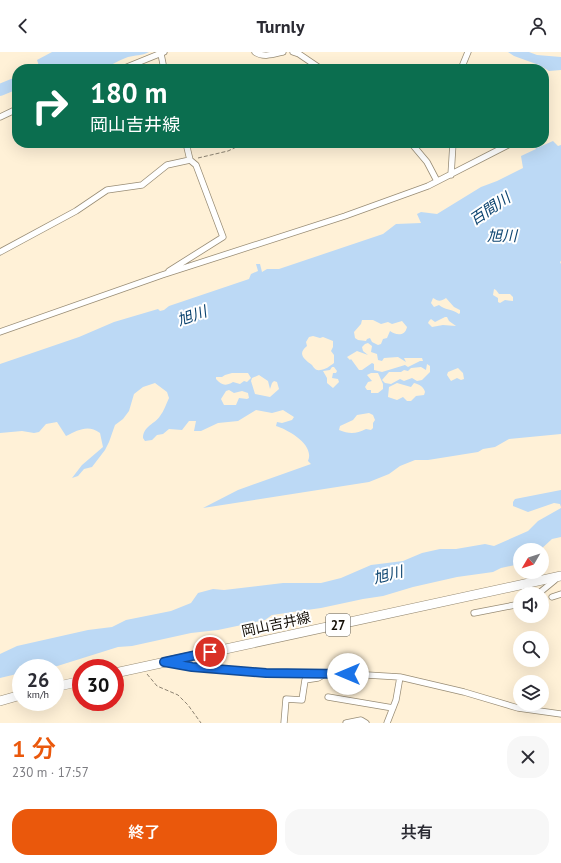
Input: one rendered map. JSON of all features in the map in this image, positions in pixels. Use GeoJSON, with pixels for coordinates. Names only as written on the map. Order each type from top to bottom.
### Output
{"type":"FeatureCollection","features":[{"type":"Feature","properties":{"kind":"main road","name":"岡山吉井線"},"geometry":{"type":"LineString","coordinates":[[124,671],[558,579]]}},
{"type":"Feature","properties":{"kind":"main road"},"geometry":{"type":"LineString","coordinates":[[0,701],[12,698]]}},
{"type":"Feature","properties":{"kind":"street"},"geometry":{"type":"LineString","coordinates":[[255,52],[259,55],[266,56],[284,52]]}},
{"type":"Feature","properties":{"kind":"street"},"geometry":{"type":"LineString","coordinates":[[293,52],[299,54],[314,64]]}},
{"type":"Feature","properties":{"kind":"street"},"geometry":{"type":"LineString","coordinates":[[463,64],[468,52]]}},
{"type":"Feature","properties":{"kind":"street"},"geometry":{"type":"LineString","coordinates":[[134,64],[162,53],[163,64]]}},
{"type":"Feature","properties":{"kind":"street"},"geometry":{"type":"LineString","coordinates":[[0,117],[12,111]]}},
{"type":"Feature","properties":{"kind":"street"},"geometry":{"type":"LineString","coordinates":[[162,275],[223,237],[196,165],[190,160],[187,148]]}},
{"type":"Feature","properties":{"kind":"street"},"geometry":{"type":"LineString","coordinates":[[415,148],[427,162],[437,181]]}},
{"type":"Feature","properties":{"kind":"street"},"geometry":{"type":"LineString","coordinates":[[451,175],[453,148]]}},
{"type":"Feature","properties":{"kind":"street"},"geometry":{"type":"LineString","coordinates":[[0,332],[162,275],[345,216],[451,175],[502,148]]}},
{"type":"Feature","properties":{"kind":"street"},"geometry":{"type":"LineString","coordinates":[[0,252],[76,211],[107,190],[142,185],[167,165],[190,160]]}},
{"type":"Feature","properties":{"kind":"street"},"geometry":{"type":"LineString","coordinates":[[547,587],[558,579]]}},
{"type":"Feature","properties":{"kind":"street"},"geometry":{"type":"LineString","coordinates":[[552,596],[561,594]]}},
{"type":"Feature","properties":{"kind":"street"},"geometry":{"type":"LineString","coordinates":[[474,613],[513,605]]}},
{"type":"Feature","properties":{"kind":"street"},"geometry":{"type":"LineString","coordinates":[[164,662],[192,667],[259,672],[334,673],[400,677],[464,692],[518,708],[561,714]]}},
{"type":"Feature","properties":{"kind":"street"},"geometry":{"type":"LineString","coordinates":[[284,723],[286,699],[302,700],[305,680],[318,678],[325,674]]}},
{"type":"Feature","properties":{"kind":"street"},"geometry":{"type":"LineString","coordinates":[[387,723],[396,700],[400,677]]}},
{"type":"Feature","properties":{"kind":"street"},"geometry":{"type":"LineString","coordinates":[[328,697],[393,708]]}},
{"type":"Feature","properties":{"kind":"street"},"geometry":{"type":"LineString","coordinates":[[346,723],[361,720],[366,723]]}},
{"type":"Feature","properties":{"kind":"path"},"geometry":{"type":"LineString","coordinates":[[190,160],[228,151],[234,148]]}},
{"type":"Feature","properties":{"kind":"path"},"geometry":{"type":"LineString","coordinates":[[141,667],[157,686],[178,695],[188,704],[201,723]]}},
{"type":"Feature","properties":{"kind":"water"},"geometry":{"type":"Polygon","coordinates":[[[52,52],[149,52],[128,57],[113,64],[38,64],[37,60],[52,52]]]}},
{"type":"Feature","properties":{"kind":"water"},"geometry":{"type":"Polygon","coordinates":[[[508,52],[529,52],[537,55],[561,57],[561,70],[549,71],[549,64],[536,64],[514,56],[508,52]]]}},
{"type":"Feature","properties":{"kind":"water","name":"旭川"},"geometry":{"type":"Polygon","coordinates":[[[553,141],[558,146],[561,145],[561,434],[509,439],[495,447],[483,449],[478,452],[428,460],[415,460],[400,466],[389,474],[369,482],[203,508],[238,490],[311,464],[308,461],[308,449],[300,439],[276,426],[277,422],[282,423],[292,420],[294,417],[283,410],[272,413],[256,410],[238,421],[218,423],[201,431],[194,431],[196,421],[189,421],[182,430],[169,429],[163,434],[157,435],[152,440],[145,441],[143,438],[145,431],[158,419],[169,398],[167,392],[155,383],[143,387],[134,394],[129,411],[123,419],[115,425],[105,450],[92,467],[84,469],[78,476],[72,478],[82,465],[103,447],[100,433],[96,430],[87,428],[66,436],[57,422],[46,424],[39,432],[34,433],[22,431],[0,433],[0,364],[79,337],[114,322],[158,309],[160,311],[164,310],[169,306],[249,279],[251,274],[258,271],[256,264],[260,264],[262,272],[267,269],[279,269],[383,234],[396,224],[421,223],[417,214],[421,212],[437,214],[481,187],[523,168],[521,156],[536,149],[549,148],[549,143],[553,141]],[[494,289],[493,295],[498,298],[498,302],[500,303],[505,300],[513,301],[513,297],[510,294],[499,294],[494,289]],[[433,298],[431,303],[434,307],[439,305],[443,308],[459,314],[460,313],[460,310],[454,307],[446,298],[439,301],[433,298]],[[447,317],[435,322],[431,319],[428,323],[432,327],[443,325],[456,326],[449,321],[447,317]],[[362,320],[361,324],[354,332],[355,338],[366,341],[370,338],[372,342],[378,345],[381,344],[383,339],[387,338],[390,331],[397,334],[402,334],[407,327],[402,321],[392,324],[388,322],[381,324],[373,320],[362,320]],[[313,336],[309,337],[306,342],[307,346],[302,354],[306,361],[316,370],[327,368],[334,363],[334,355],[331,351],[333,341],[323,337],[320,338],[313,336]],[[368,343],[362,347],[363,351],[368,355],[357,351],[347,357],[350,360],[351,359],[359,370],[362,370],[372,363],[374,364],[374,370],[382,372],[405,365],[408,367],[423,361],[422,358],[404,358],[406,362],[398,357],[384,358],[382,361],[378,360],[377,354],[371,352],[372,346],[368,343]],[[427,364],[426,370],[421,367],[411,368],[408,371],[404,370],[401,372],[389,372],[382,380],[385,383],[391,384],[400,379],[404,381],[412,378],[417,381],[422,380],[430,372],[430,366],[427,364]],[[332,367],[330,370],[323,371],[327,378],[327,383],[333,388],[339,382],[338,379],[332,378],[333,373],[336,373],[337,371],[334,367],[332,367]],[[458,368],[448,372],[447,375],[451,381],[457,378],[461,380],[464,379],[463,373],[458,368]],[[232,373],[222,377],[216,377],[216,379],[224,385],[233,382],[240,384],[244,381],[247,382],[251,378],[248,373],[232,373]],[[371,373],[367,375],[372,381],[368,382],[365,387],[367,390],[371,390],[371,393],[378,393],[383,389],[383,384],[378,373],[371,373]],[[259,375],[252,378],[251,381],[255,394],[270,397],[279,389],[277,382],[274,381],[270,389],[268,381],[259,375]],[[397,383],[389,387],[388,397],[397,400],[403,397],[407,401],[411,401],[416,396],[424,395],[425,392],[421,386],[416,383],[414,383],[411,387],[397,383]],[[229,390],[226,391],[221,399],[224,405],[236,405],[239,398],[249,398],[248,393],[242,391],[234,393],[229,390]],[[369,413],[357,415],[353,420],[340,426],[339,430],[349,433],[356,433],[366,429],[371,430],[375,420],[373,415],[369,413]]]}},
{"type":"Feature","properties":{"kind":"water"},"geometry":{"type":"Polygon","coordinates":[[[561,490],[561,507],[560,504],[554,503],[528,512],[513,506],[515,499],[561,490]]]}},
{"type":"Feature","properties":{"kind":"water","name":"旭川"},"geometry":{"type":"Polygon","coordinates":[[[561,508],[561,537],[552,539],[548,543],[513,543],[513,565],[501,568],[493,572],[457,577],[413,587],[383,596],[321,608],[272,615],[265,620],[218,630],[191,633],[132,646],[118,647],[80,659],[72,659],[72,661],[64,664],[64,659],[12,659],[12,675],[0,678],[0,654],[17,646],[88,630],[112,627],[126,620],[171,611],[191,603],[198,593],[213,589],[224,590],[283,583],[321,583],[341,578],[371,565],[403,561],[422,553],[440,549],[456,549],[485,544],[494,546],[528,531],[538,521],[561,508]]]}},
{"type":"Feature","properties":{"kind":"waterway"},"geometry":{"type":"LineString","coordinates":[[0,90],[12,85]]}},
{"type":"Feature","properties":{"kind":"route"},"geometry":{"type":"LineString","coordinates":[[210,652],[164,662],[192,667],[266,673],[348,674]]}},
{"type":"Feature","properties":{"kind":"water label","name":"百間川"},"geometry":{"type":"Point","coordinates":[490,209]}}]}
